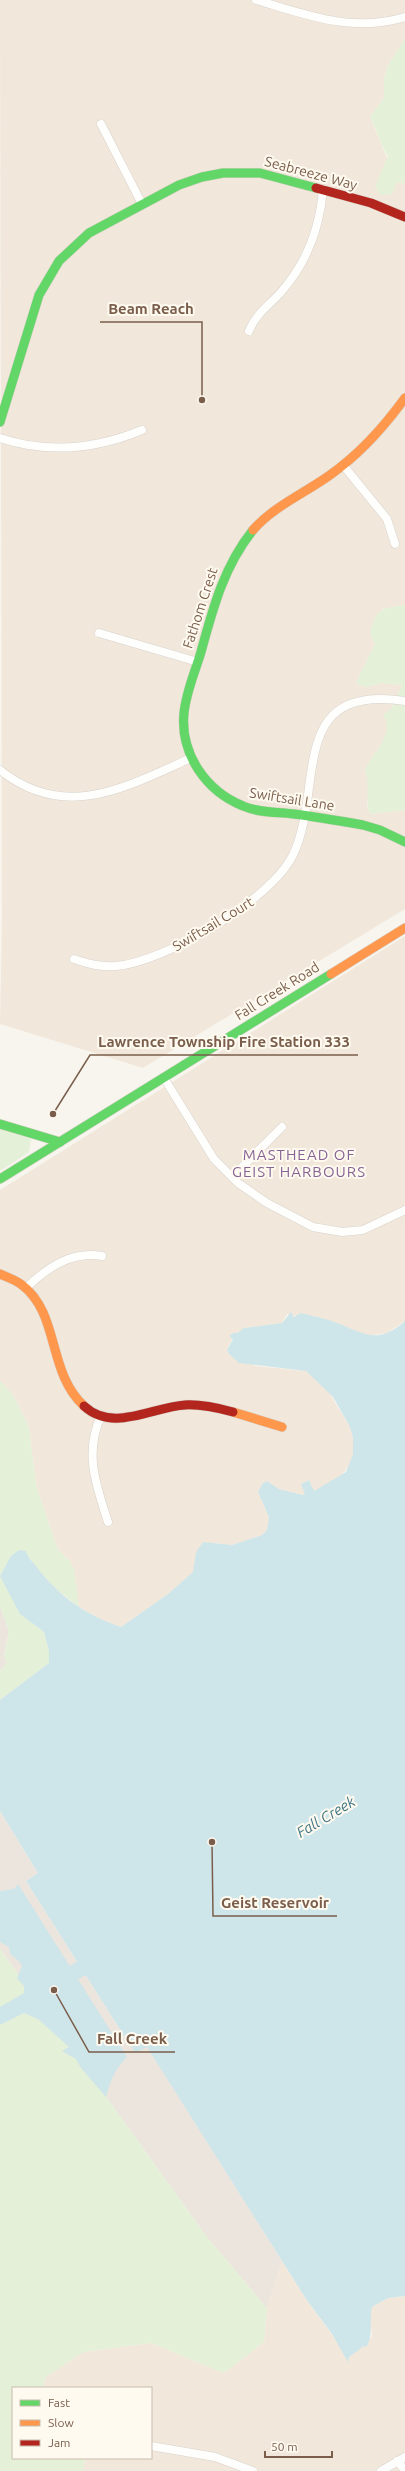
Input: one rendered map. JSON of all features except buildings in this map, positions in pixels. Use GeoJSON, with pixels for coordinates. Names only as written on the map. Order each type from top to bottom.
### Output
{"type":"FeatureCollection","features":[{"type":"Feature","properties":{"kind":"street"},"geometry":{"type":"LineString","coordinates":[[256,0],[345,23],[379,23],[405,17]]}},
{"type":"Feature","properties":{"kind":"street"},"geometry":{"type":"LineString","coordinates":[[101,124],[142,204]]}},
{"type":"Feature","properties":{"kind":"street","name":"Seabreeze Way"},"geometry":{"type":"LineString","coordinates":[[0,422],[36,304],[51,272],[70,248],[86,235],[142,204],[194,179],[231,172],[272,175],[371,203],[405,217]]}},
{"type":"Feature","properties":{"kind":"street"},"geometry":{"type":"LineString","coordinates":[[249,331],[259,313],[284,289],[305,258],[318,223],[323,189]]}},
{"type":"Feature","properties":{"kind":"street","name":"Fathom Crest"},"geometry":{"type":"LineString","coordinates":[[191,758],[185,738],[184,716],[221,583],[240,546],[271,514],[343,465],[376,434],[405,398]]}},
{"type":"Feature","properties":{"kind":"street"},"geometry":{"type":"LineString","coordinates":[[0,438],[38,447],[75,448],[107,442],[142,430]]}},
{"type":"Feature","properties":{"kind":"street"},"geometry":{"type":"LineString","coordinates":[[343,465],[386,519],[395,544]]}},
{"type":"Feature","properties":{"kind":"street"},"geometry":{"type":"LineString","coordinates":[[99,633],[198,662]]}},
{"type":"Feature","properties":{"kind":"street","name":"Swiftsail Court"},"geometry":{"type":"LineString","coordinates":[[74,959],[96,966],[117,966],[153,958],[183,944],[248,904],[268,889],[286,866],[299,840],[305,816],[315,746],[328,721],[344,707],[363,700],[384,698],[405,701]]}},
{"type":"Feature","properties":{"kind":"street"},"geometry":{"type":"LineString","coordinates":[[0,770],[32,789],[47,794],[88,797],[124,788],[191,758]]}},
{"type":"Feature","properties":{"kind":"street","name":"Swiftsail Lane"},"geometry":{"type":"LineString","coordinates":[[191,758],[202,777],[227,799],[247,808],[367,826],[405,842]]}},
{"type":"Feature","properties":{"kind":"street","name":"Fall Creek Road"},"geometry":{"type":"LineString","coordinates":[[0,1179],[405,928]]}},
{"type":"Feature","properties":{"kind":"street"},"geometry":{"type":"LineString","coordinates":[[164,1078],[207,1149],[222,1168],[248,1191],[267,1203],[325,1231],[342,1232],[363,1230],[405,1210]]}},
{"type":"Feature","properties":{"kind":"street"},"geometry":{"type":"LineString","coordinates":[[0,1124],[60,1142]]}},
{"type":"Feature","properties":{"kind":"street"},"geometry":{"type":"LineString","coordinates":[[232,1177],[282,1127]]}},
{"type":"Feature","properties":{"kind":"street"},"geometry":{"type":"LineString","coordinates":[[26,1287],[51,1266],[82,1256],[102,1256]]}},
{"type":"Feature","properties":{"kind":"street"},"geometry":{"type":"LineString","coordinates":[[0,1274],[12,1278],[26,1287],[38,1301],[44,1313],[68,1389],[85,1408],[101,1416],[118,1420],[129,1419],[184,1405],[204,1405],[282,1427]]}},
{"type":"Feature","properties":{"kind":"street"},"geometry":{"type":"LineString","coordinates":[[101,1416],[93,1435],[91,1461],[108,1522]]}},
{"type":"Feature","properties":{"kind":"street"},"geometry":{"type":"LineString","coordinates":[[152,2446],[215,2457],[253,2471]]}},
{"type":"Feature","properties":{"kind":"street"},"geometry":{"type":"LineString","coordinates":[[381,2471],[405,2456]]}},
{"type":"Feature","properties":{"kind":"street"},"geometry":{"type":"LineString","coordinates":[[397,2461],[405,2470]]}},
{"type":"Feature","properties":{"kind":"shaded area"},"geometry":{"type":"Polygon","coordinates":[[[0,0],[405,0],[405,39],[387,67],[384,80],[384,98],[370,117],[397,182],[405,184],[405,605],[382,609],[375,644],[356,683],[365,687],[382,683],[402,685],[392,708],[388,733],[365,770],[369,781],[367,806],[370,814],[405,810],[405,909],[143,1068],[0,1024],[2,920],[0,0]]]}},
{"type":"Feature","properties":{"kind":"shaded area","name":"MASTHEAD OF GEIST HARBOURS"},"geometry":{"type":"Polygon","coordinates":[[[405,936],[405,1321],[387,1333],[367,1336],[341,1326],[287,1314],[282,1323],[244,1328],[237,1333],[232,1333],[233,1338],[228,1347],[255,1366],[306,1371],[328,1391],[350,1427],[353,1437],[353,1454],[349,1466],[341,1476],[314,1491],[309,1480],[301,1484],[306,1494],[303,1495],[279,1489],[267,1481],[258,1492],[269,1517],[267,1530],[262,1535],[232,1545],[223,1546],[217,1543],[196,1552],[194,1572],[168,1594],[121,1627],[103,1621],[79,1607],[69,1560],[58,1550],[36,1486],[29,1427],[13,1395],[0,1381],[0,1190],[405,936]]]}},
{"type":"Feature","properties":{"kind":"shaded area"},"geometry":{"type":"Polygon","coordinates":[[[0,1606],[9,1631],[4,1655],[7,1663],[0,1671],[0,1606]]]}},
{"type":"Feature","properties":{"kind":"shaded area"},"geometry":{"type":"Polygon","coordinates":[[[0,1811],[38,1873],[26,1881],[135,2053],[147,2046],[282,2261],[267,2308],[206,2236],[0,1949],[0,1811]]]}},
{"type":"Feature","properties":{"kind":"shaded area"},"geometry":{"type":"Polygon","coordinates":[[[282,2261],[306,2299],[348,2357],[364,2346],[372,2336],[370,2318],[372,2307],[388,2298],[405,2296],[405,2471],[83,2471],[85,2459],[152,2459],[152,2387],[42,2387],[46,2377],[83,2352],[151,2343],[224,2373],[264,2342],[267,2308],[282,2261]]]}},
{"type":"Feature","properties":{"kind":"green space"},"geometry":{"type":"Polygon","coordinates":[[[405,39],[405,184],[397,182],[392,194],[381,195],[375,187],[388,156],[370,117],[384,98],[384,80],[387,67],[405,39]]]}},
{"type":"Feature","properties":{"kind":"green space"},"geometry":{"type":"Polygon","coordinates":[[[405,605],[405,810],[370,814],[368,808],[367,776],[365,770],[385,736],[387,729],[383,715],[392,708],[402,685],[382,683],[365,687],[356,683],[375,644],[370,634],[377,614],[385,609],[405,605]]]}},
{"type":"Feature","properties":{"kind":"green space"},"geometry":{"type":"Polygon","coordinates":[[[0,1129],[31,1139],[29,1152],[0,1171],[0,1129]]]}},
{"type":"Feature","properties":{"kind":"green space"},"geometry":{"type":"Polygon","coordinates":[[[0,1381],[13,1395],[29,1427],[36,1486],[58,1550],[69,1560],[74,1569],[79,1607],[47,1582],[31,1560],[18,1553],[9,1560],[1,1574],[20,1614],[44,1632],[49,1651],[49,1663],[0,1700],[0,1671],[7,1663],[4,1656],[9,1631],[0,1606],[0,1381]]]}},
{"type":"Feature","properties":{"kind":"green space"},"geometry":{"type":"Polygon","coordinates":[[[0,1949],[206,2236],[267,2308],[264,2342],[224,2373],[151,2343],[83,2352],[46,2377],[42,2387],[12,2387],[12,2459],[85,2459],[83,2471],[0,2471],[0,1949]]]}},
{"type":"Feature","properties":{"kind":"water"},"geometry":{"type":"Polygon","coordinates":[[[291,1312],[294,1317],[301,1313],[328,1320],[364,1334],[371,1335],[387,1333],[405,1321],[405,2296],[388,2298],[372,2307],[371,2333],[368,2343],[366,2347],[364,2346],[349,2357],[348,2362],[332,2334],[306,2299],[147,2047],[135,2053],[26,1881],[38,1873],[0,1811],[0,1700],[49,1663],[49,1651],[44,1632],[20,1614],[0,1576],[11,1556],[19,1550],[26,1551],[30,1559],[53,1586],[73,1603],[96,1617],[121,1627],[168,1594],[193,1572],[196,1552],[203,1542],[232,1545],[262,1535],[267,1530],[269,1517],[258,1492],[263,1483],[267,1481],[279,1489],[303,1495],[305,1494],[301,1484],[309,1480],[314,1491],[346,1472],[353,1454],[353,1438],[350,1427],[333,1397],[306,1371],[239,1363],[229,1354],[227,1350],[233,1339],[229,1336],[233,1333],[237,1333],[244,1328],[282,1323],[291,1312]]]}},
{"type":"Feature","properties":{"kind":"water"},"geometry":{"type":"Polygon","coordinates":[[[18,1884],[127,2057],[119,2066],[109,2086],[106,2097],[81,2068],[76,2059],[62,2051],[69,2047],[38,2019],[24,2013],[0,2025],[0,2007],[24,1993],[24,1986],[17,1978],[22,1966],[19,1961],[10,1954],[9,1947],[0,1942],[0,1891],[14,1889],[18,1884]]]}},
{"type":"Feature","properties":{"kind":"waterway","name":"Fall Creek"},"geometry":{"type":"LineString","coordinates":[[55,1984],[100,1957]]}},
{"type":"Feature","properties":{"kind":"traffic: fast"},"geometry":{"type":"LineString","coordinates":[[0,422],[39,295],[59,261],[89,233],[179,185],[202,177],[223,173],[260,173],[316,188]]}},
{"type":"Feature","properties":{"kind":"traffic: fast"},"geometry":{"type":"LineString","coordinates":[[253,530],[234,558],[227,573],[210,619],[189,690],[185,705],[184,728],[186,743],[191,756],[207,781],[218,791],[243,806],[262,811],[303,815],[363,825],[380,830],[405,842]]}},
{"type":"Feature","properties":{"kind":"traffic: fast"},"geometry":{"type":"LineString","coordinates":[[0,1179],[331,974]]}},
{"type":"Feature","properties":{"kind":"traffic: fast"},"geometry":{"type":"LineString","coordinates":[[0,1124],[60,1142]]}},
{"type":"Feature","properties":{"kind":"traffic: slow"},"geometry":{"type":"LineString","coordinates":[[253,530],[270,514],[341,467],[380,430],[405,398]]}},
{"type":"Feature","properties":{"kind":"traffic: slow"},"geometry":{"type":"LineString","coordinates":[[331,974],[405,928]]}},
{"type":"Feature","properties":{"kind":"traffic: slow"},"geometry":{"type":"LineString","coordinates":[[0,1274],[20,1283],[34,1297],[43,1311],[64,1377],[72,1392],[84,1406]]}},
{"type":"Feature","properties":{"kind":"traffic: slow"},"geometry":{"type":"LineString","coordinates":[[233,1412],[282,1427]]}},
{"type":"Feature","properties":{"kind":"traffic: jam"},"geometry":{"type":"LineString","coordinates":[[316,188],[371,203],[405,217]]}},
{"type":"Feature","properties":{"kind":"traffic: jam"},"geometry":{"type":"LineString","coordinates":[[84,1406],[95,1414],[107,1418],[133,1416],[185,1405],[203,1406],[233,1412]]}},
{"type":"Feature","properties":{"kind":"place","name":"Beam Reach"},"geometry":{"type":"Point","coordinates":[202,400]}},
{"type":"Feature","properties":{"kind":"place","name":"Lawrence Township Fire Station 333"},"geometry":{"type":"Point","coordinates":[53,1114]}},
{"type":"Feature","properties":{"kind":"place","name":"Geist Reservoir"},"geometry":{"type":"Point","coordinates":[212,1842]}},
{"type":"Feature","properties":{"kind":"place","name":"Fall Creek"},"geometry":{"type":"Point","coordinates":[54,1990]}},
{"type":"Feature","properties":{"kind":"district","name":"MASTHEAD OF GEIST HARBOURS"},"geometry":{"type":"Point","coordinates":[299,1164]}}]}
